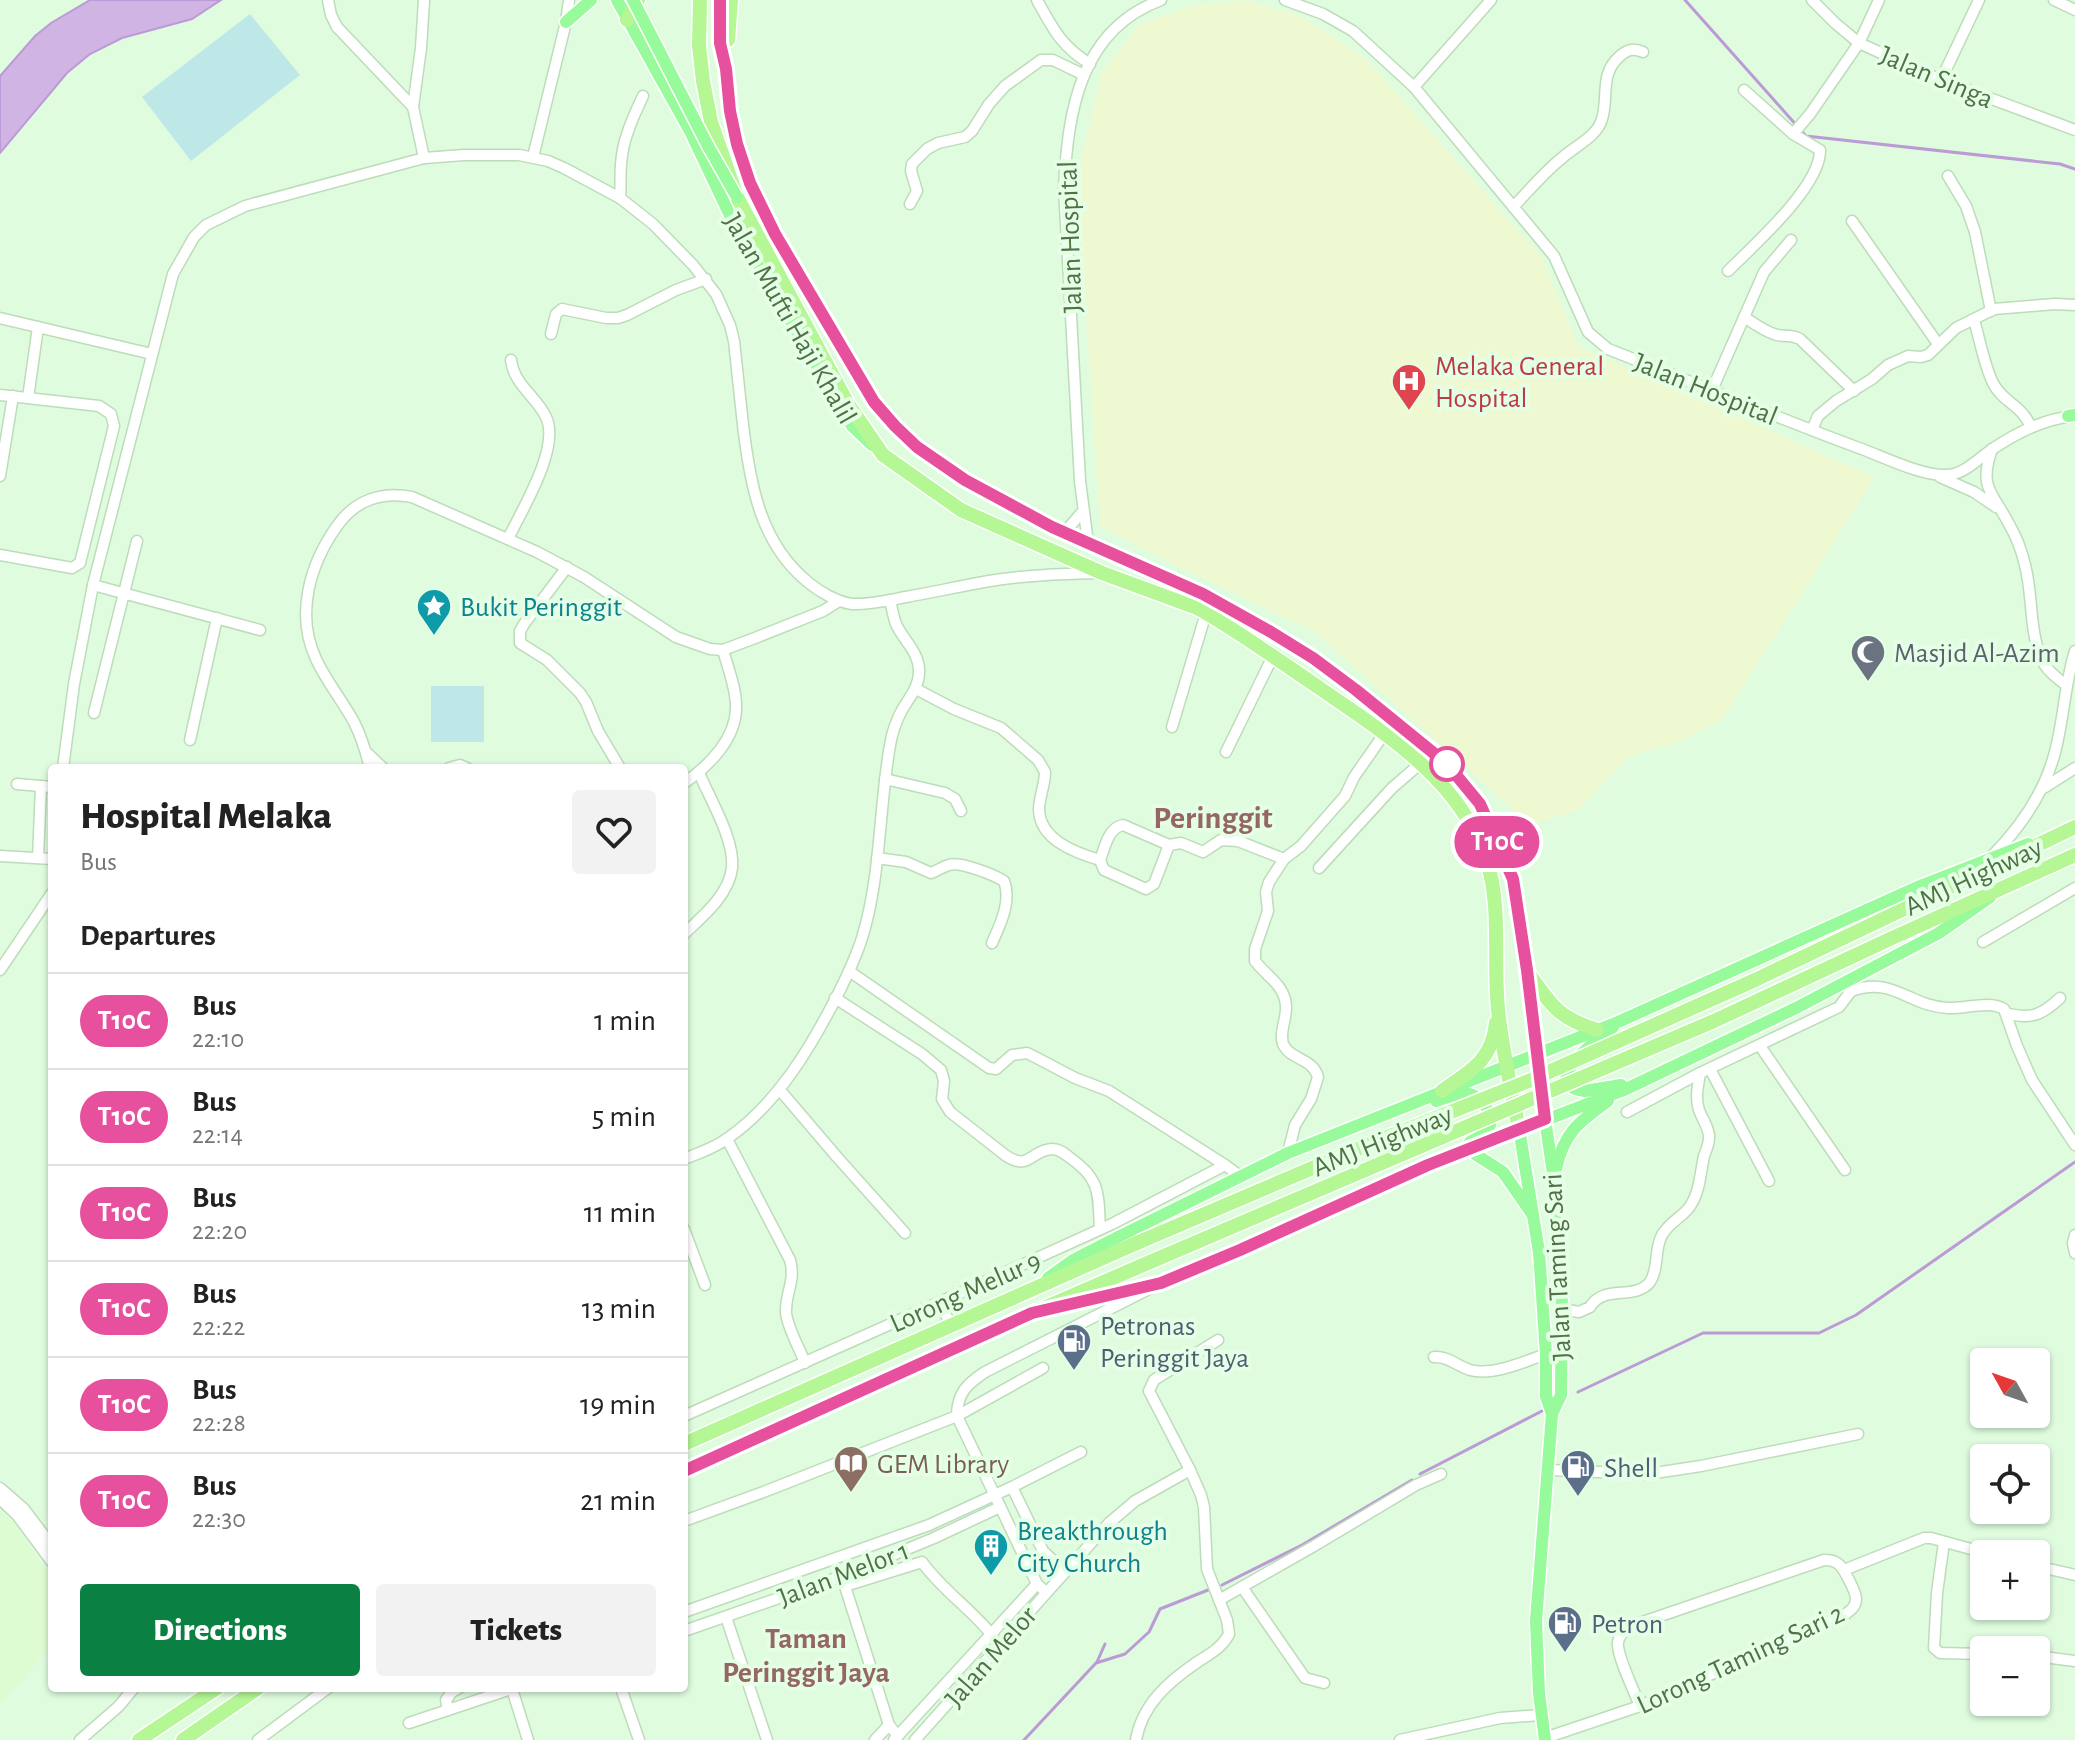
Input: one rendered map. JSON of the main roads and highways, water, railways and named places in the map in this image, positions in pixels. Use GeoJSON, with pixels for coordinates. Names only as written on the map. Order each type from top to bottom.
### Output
{"type":"FeatureCollection","features":[{"type":"Feature","properties":{"kind":"highway"},"geometry":{"type":"LineString","coordinates":[[622,9],[636,0]]}},
{"type":"Feature","properties":{"kind":"highway"},"geometry":{"type":"LineString","coordinates":[[703,0],[699,46],[703,81],[711,122],[737,197],[848,404],[883,455]]}},
{"type":"Feature","properties":{"kind":"highway"},"geometry":{"type":"LineString","coordinates":[[703,0],[720,43],[726,69]]}},
{"type":"Feature","properties":{"kind":"highway"},"geometry":{"type":"LineString","coordinates":[[720,0],[720,43]]}},
{"type":"Feature","properties":{"kind":"highway"},"geometry":{"type":"LineString","coordinates":[[726,69],[731,0]]}},
{"type":"Feature","properties":{"kind":"highway","name":"Jalan Mufti Haji Khalil"},"geometry":{"type":"LineString","coordinates":[[726,69],[730,111],[750,183],[775,234],[874,402],[895,426],[917,447],[965,480],[1065,532],[1203,594],[1313,658],[1447,764],[1480,804],[1513,879],[1545,1119]]}},
{"type":"Feature","properties":{"kind":"highway","name":"Jalan Mufti Haji Khalil"},"geometry":{"type":"LineString","coordinates":[[883,455],[961,510],[1102,573],[1206,613],[1384,734],[1421,763],[1448,791],[1486,858],[1496,929],[1498,1008],[1519,1129]]}},
{"type":"Feature","properties":{"kind":"highway","name":"AMJ Highway"},"geometry":{"type":"LineString","coordinates":[[688,1442],[1139,1242],[1350,1152],[1531,1080],[1755,980],[2075,827]]}},
{"type":"Feature","properties":{"kind":"highway","name":"AMJ Highway"},"geometry":{"type":"LineString","coordinates":[[688,1469],[1032,1313],[1714,1021],[2075,855]]}},
{"type":"Feature","properties":{"kind":"highway"},"geometry":{"type":"LineString","coordinates":[[1527,970],[1553,1007],[1566,1018],[1597,1030]]}},
{"type":"Feature","properties":{"kind":"highway"},"geometry":{"type":"LineString","coordinates":[[1442,1091],[1478,1066],[1486,1056],[1495,1036],[1498,1008]]}},
{"type":"Feature","properties":{"kind":"highway"},"geometry":{"type":"LineString","coordinates":[[139,1740],[211,1692]]}},
{"type":"Feature","properties":{"kind":"highway"},"geometry":{"type":"LineString","coordinates":[[183,1740],[252,1692]]}},
{"type":"Feature","properties":{"kind":"main road"},"geometry":{"type":"LineString","coordinates":[[566,22],[591,0]]}},
{"type":"Feature","properties":{"kind":"main road"},"geometry":{"type":"LineString","coordinates":[[609,0],[622,9]]}},
{"type":"Feature","properties":{"kind":"main road"},"geometry":{"type":"LineString","coordinates":[[636,0],[708,146],[737,197]]}},
{"type":"Feature","properties":{"kind":"main road","name":"Jalan Mufti Haji Khalil"},"geometry":{"type":"LineString","coordinates":[[622,9],[690,131],[735,226],[824,381],[852,426],[883,455]]}},
{"type":"Feature","properties":{"kind":"main road"},"geometry":{"type":"LineString","coordinates":[[1035,1287],[1073,1260],[1288,1153],[1618,1022],[1920,886],[1991,857],[2060,834]]}},
{"type":"Feature","properties":{"kind":"main road"},"geometry":{"type":"LineString","coordinates":[[1032,1313],[1161,1283],[1428,1165],[1624,1090],[1849,986],[1939,933],[2002,887]]}},
{"type":"Feature","properties":{"kind":"main road"},"geometry":{"type":"LineString","coordinates":[[1618,1022],[1571,1065],[1566,1081],[1572,1088],[1585,1091],[1644,1081]]}},
{"type":"Feature","properties":{"kind":"main road"},"geometry":{"type":"LineString","coordinates":[[1554,1180],[1562,1144],[1572,1131],[1584,1118],[1624,1090]]}},
{"type":"Feature","properties":{"kind":"main road"},"geometry":{"type":"LineString","coordinates":[[1379,1117],[1459,1095],[1469,1094],[1477,1098],[1490,1115],[1490,1125],[1484,1133],[1428,1165]]}},
{"type":"Feature","properties":{"kind":"main road","name":"Jalan Taming Sari"},"geometry":{"type":"LineString","coordinates":[[1545,1119],[1554,1180],[1562,1281],[1561,1395],[1552,1414]]}},
{"type":"Feature","properties":{"kind":"main road","name":"Jalan Taming Sari"},"geometry":{"type":"LineString","coordinates":[[1519,1129],[1535,1220],[1546,1354],[1546,1396],[1552,1414],[1536,1621],[1545,1739]]}},
{"type":"Feature","properties":{"kind":"main road"},"geometry":{"type":"LineString","coordinates":[[1467,1149],[1503,1172],[1535,1220]]}},
{"type":"Feature","properties":{"kind":"waterway"},"geometry":{"type":"LineString","coordinates":[[1685,0],[1806,136],[2060,164],[2075,169]]}},
{"type":"Feature","properties":{"kind":"waterway"},"geometry":{"type":"LineString","coordinates":[[1578,1392],[1703,1333],[1819,1333],[1856,1315],[2075,1162]]}},
{"type":"Feature","properties":{"kind":"waterway"},"geometry":{"type":"LineString","coordinates":[[1420,1474],[1542,1411]]}},
{"type":"Feature","properties":{"kind":"waterway"},"geometry":{"type":"LineString","coordinates":[[1222,1585],[1302,1545],[1412,1480]]}},
{"type":"Feature","properties":{"kind":"waterway"},"geometry":{"type":"LineString","coordinates":[[1024,1740],[1096,1663],[1125,1654],[1149,1632],[1160,1609],[1208,1590]]}},
{"type":"Feature","properties":{"kind":"waterway"},"geometry":{"type":"LineString","coordinates":[[1097,1662],[1105,1644]]}},
{"type":"Feature","properties":{"kind":"place","name":"Melaka General Hospital"},"geometry":{"type":"Point","coordinates":[1409,412]}},
{"type":"Feature","properties":{"kind":"place","name":"Bukit Peringgit"},"geometry":{"type":"Point","coordinates":[434,637]}},
{"type":"Feature","properties":{"kind":"place","name":"Masjid Al-Azim"},"geometry":{"type":"Point","coordinates":[1868,683]}},
{"type":"Feature","properties":{"kind":"place","name":"Petronas Peringgit Jaya"},"geometry":{"type":"Point","coordinates":[1074,1372]}},
{"type":"Feature","properties":{"kind":"place","name":"GEM Library"},"geometry":{"type":"Point","coordinates":[851,1494]}},
{"type":"Feature","properties":{"kind":"place","name":"Shell"},"geometry":{"type":"Point","coordinates":[1578,1498]}},
{"type":"Feature","properties":{"kind":"place","name":"Breakthrough City Church"},"geometry":{"type":"Point","coordinates":[991,1577]}},
{"type":"Feature","properties":{"kind":"place","name":"Petron"},"geometry":{"type":"Point","coordinates":[1565,1654]}},
{"type":"Feature","properties":{"kind":"district","name":"Peringgit"},"geometry":{"type":"Point","coordinates":[1213,817]}},
{"type":"Feature","properties":{"kind":"district","name":"Taman Peringgit Jaya"},"geometry":{"type":"Point","coordinates":[806,1655]}}]}
